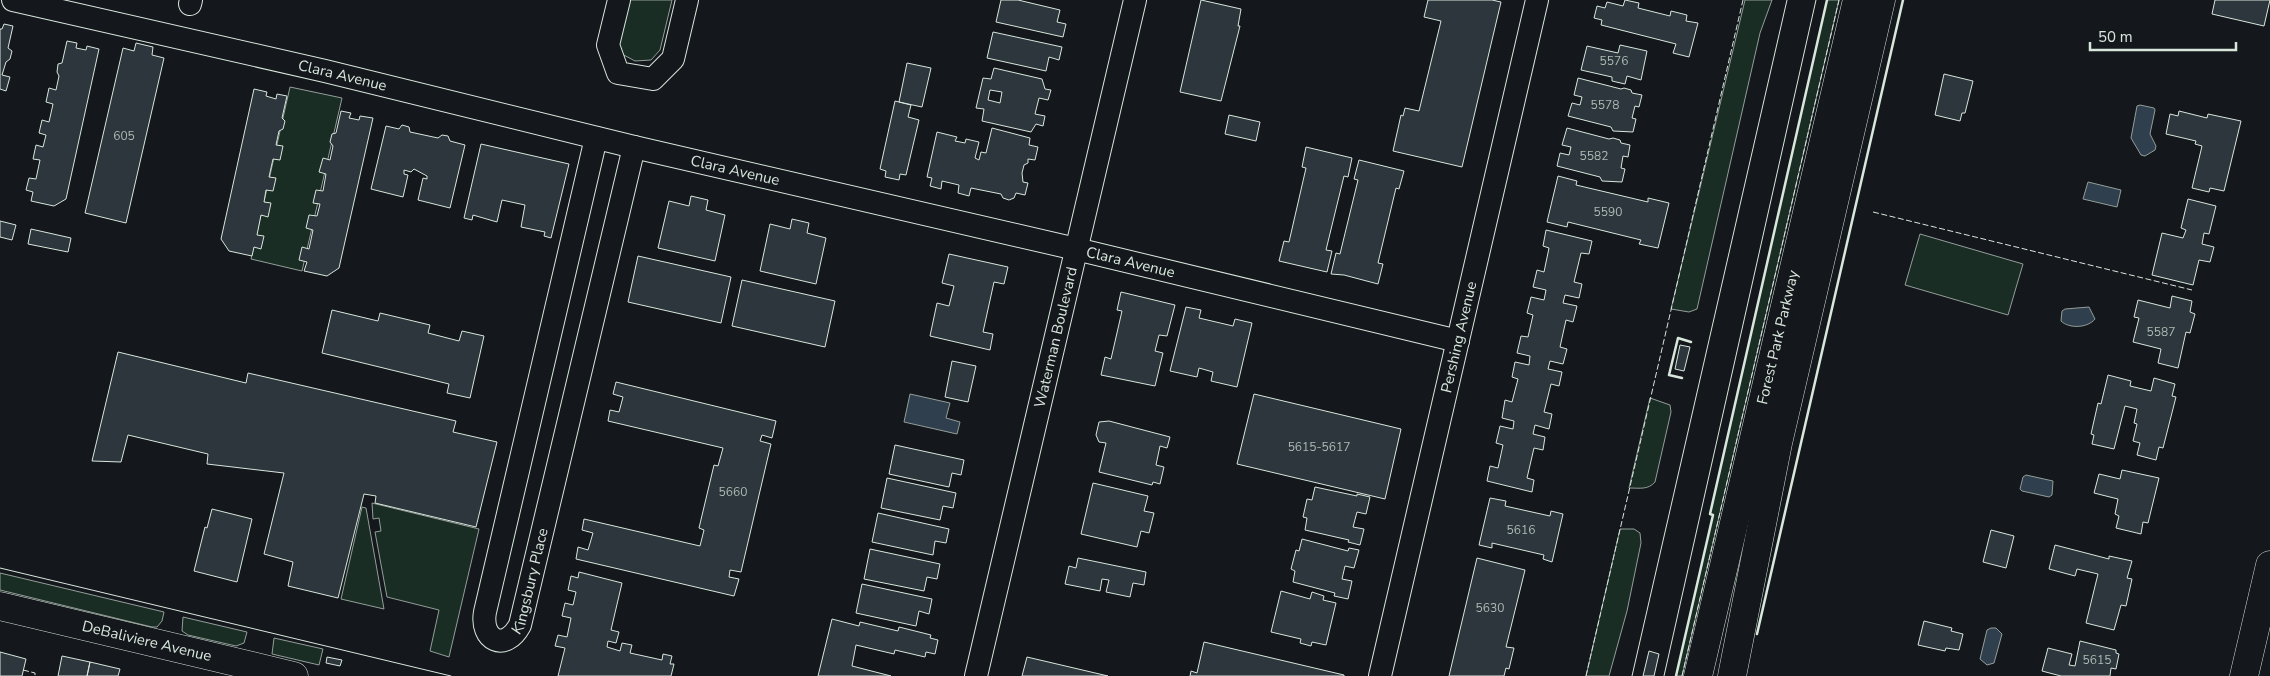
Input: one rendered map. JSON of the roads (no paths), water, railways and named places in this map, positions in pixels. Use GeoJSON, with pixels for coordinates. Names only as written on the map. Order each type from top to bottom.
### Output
{"type":"FeatureCollection","features":[{"type":"Feature","properties":{"kind":"main road","name":"Forest Park Parkway"},"geometry":{"type":"LineString","coordinates":[[1698,676],[1857,0]]}},
{"type":"Feature","properties":{"kind":"main road","name":"Forest Park Parkway"},"geometry":{"type":"LineString","coordinates":[[1732,676],[1778,443],[1881,0]]}},
{"type":"Feature","properties":{"kind":"main road"},"geometry":{"type":"LineString","coordinates":[[2244,676],[2270,565]]}},
{"type":"Feature","properties":{"kind":"main road","name":"DeBaliviere Avenue"},"geometry":{"type":"LineString","coordinates":[[0,606],[294,676]]}},
{"type":"Feature","properties":{"kind":"street","name":"Clara Avenue"},"geometry":{"type":"LineString","coordinates":[[13,0],[316,69],[596,138],[1076,248],[1458,340]]}},
{"type":"Feature","properties":{"kind":"street"},"geometry":{"type":"LineString","coordinates":[[619,0],[608,45],[618,72],[653,79],[673,59],[687,0]]}},
{"type":"Feature","properties":{"kind":"street","name":"Waterman Boulevard"},"geometry":{"type":"LineString","coordinates":[[976,676],[1134,0]]}},
{"type":"Feature","properties":{"kind":"street","name":"Pershing Avenue"},"geometry":{"type":"LineString","coordinates":[[1380,676],[1538,0]]}},
{"type":"Feature","properties":{"kind":"street","name":"Kingsbury Place"},"geometry":{"type":"LineString","coordinates":[[596,138],[485,612],[484,622],[486,630],[498,641],[506,641],[514,635],[520,625],[634,147]]}},
{"type":"Feature","properties":{"kind":"water"},"geometry":{"type":"Polygon","coordinates":[[[2137,106],[2154,108],[2155,110],[2150,134],[2156,146],[2155,150],[2145,156],[2141,155],[2131,138],[2137,106]]]}},
{"type":"Feature","properties":{"kind":"water"},"geometry":{"type":"Polygon","coordinates":[[[2088,182],[2121,190],[2117,207],[2083,199],[2088,182]]]}},
{"type":"Feature","properties":{"kind":"water"},"geometry":{"type":"Polygon","coordinates":[[[2089,307],[2095,319],[2088,324],[2073,326],[2064,324],[2061,321],[2062,311],[2065,309],[2089,307]]]}},
{"type":"Feature","properties":{"kind":"water"},"geometry":{"type":"Polygon","coordinates":[[[910,394],[950,403],[946,418],[960,422],[957,434],[904,422],[910,394]]]}},
{"type":"Feature","properties":{"kind":"water"},"geometry":{"type":"Polygon","coordinates":[[[2026,475],[2053,481],[2052,495],[2049,497],[2022,491],[2020,489],[2023,477],[2026,475]]]}},
{"type":"Feature","properties":{"kind":"water"},"geometry":{"type":"Polygon","coordinates":[[[1996,628],[2002,634],[1994,663],[1987,665],[1980,659],[1987,630],[1996,628]]]}},
{"type":"Feature","properties":{"kind":"tram line"},"geometry":{"type":"LineString","coordinates":[[1632,676],[1787,0]]}},
{"type":"Feature","properties":{"kind":"tram line"},"geometry":{"type":"LineString","coordinates":[[1664,676],[1816,0]]}},
{"type":"Feature","properties":{"kind":"tram line"},"geometry":{"type":"LineString","coordinates":[[0,568],[451,676]]}}]}
